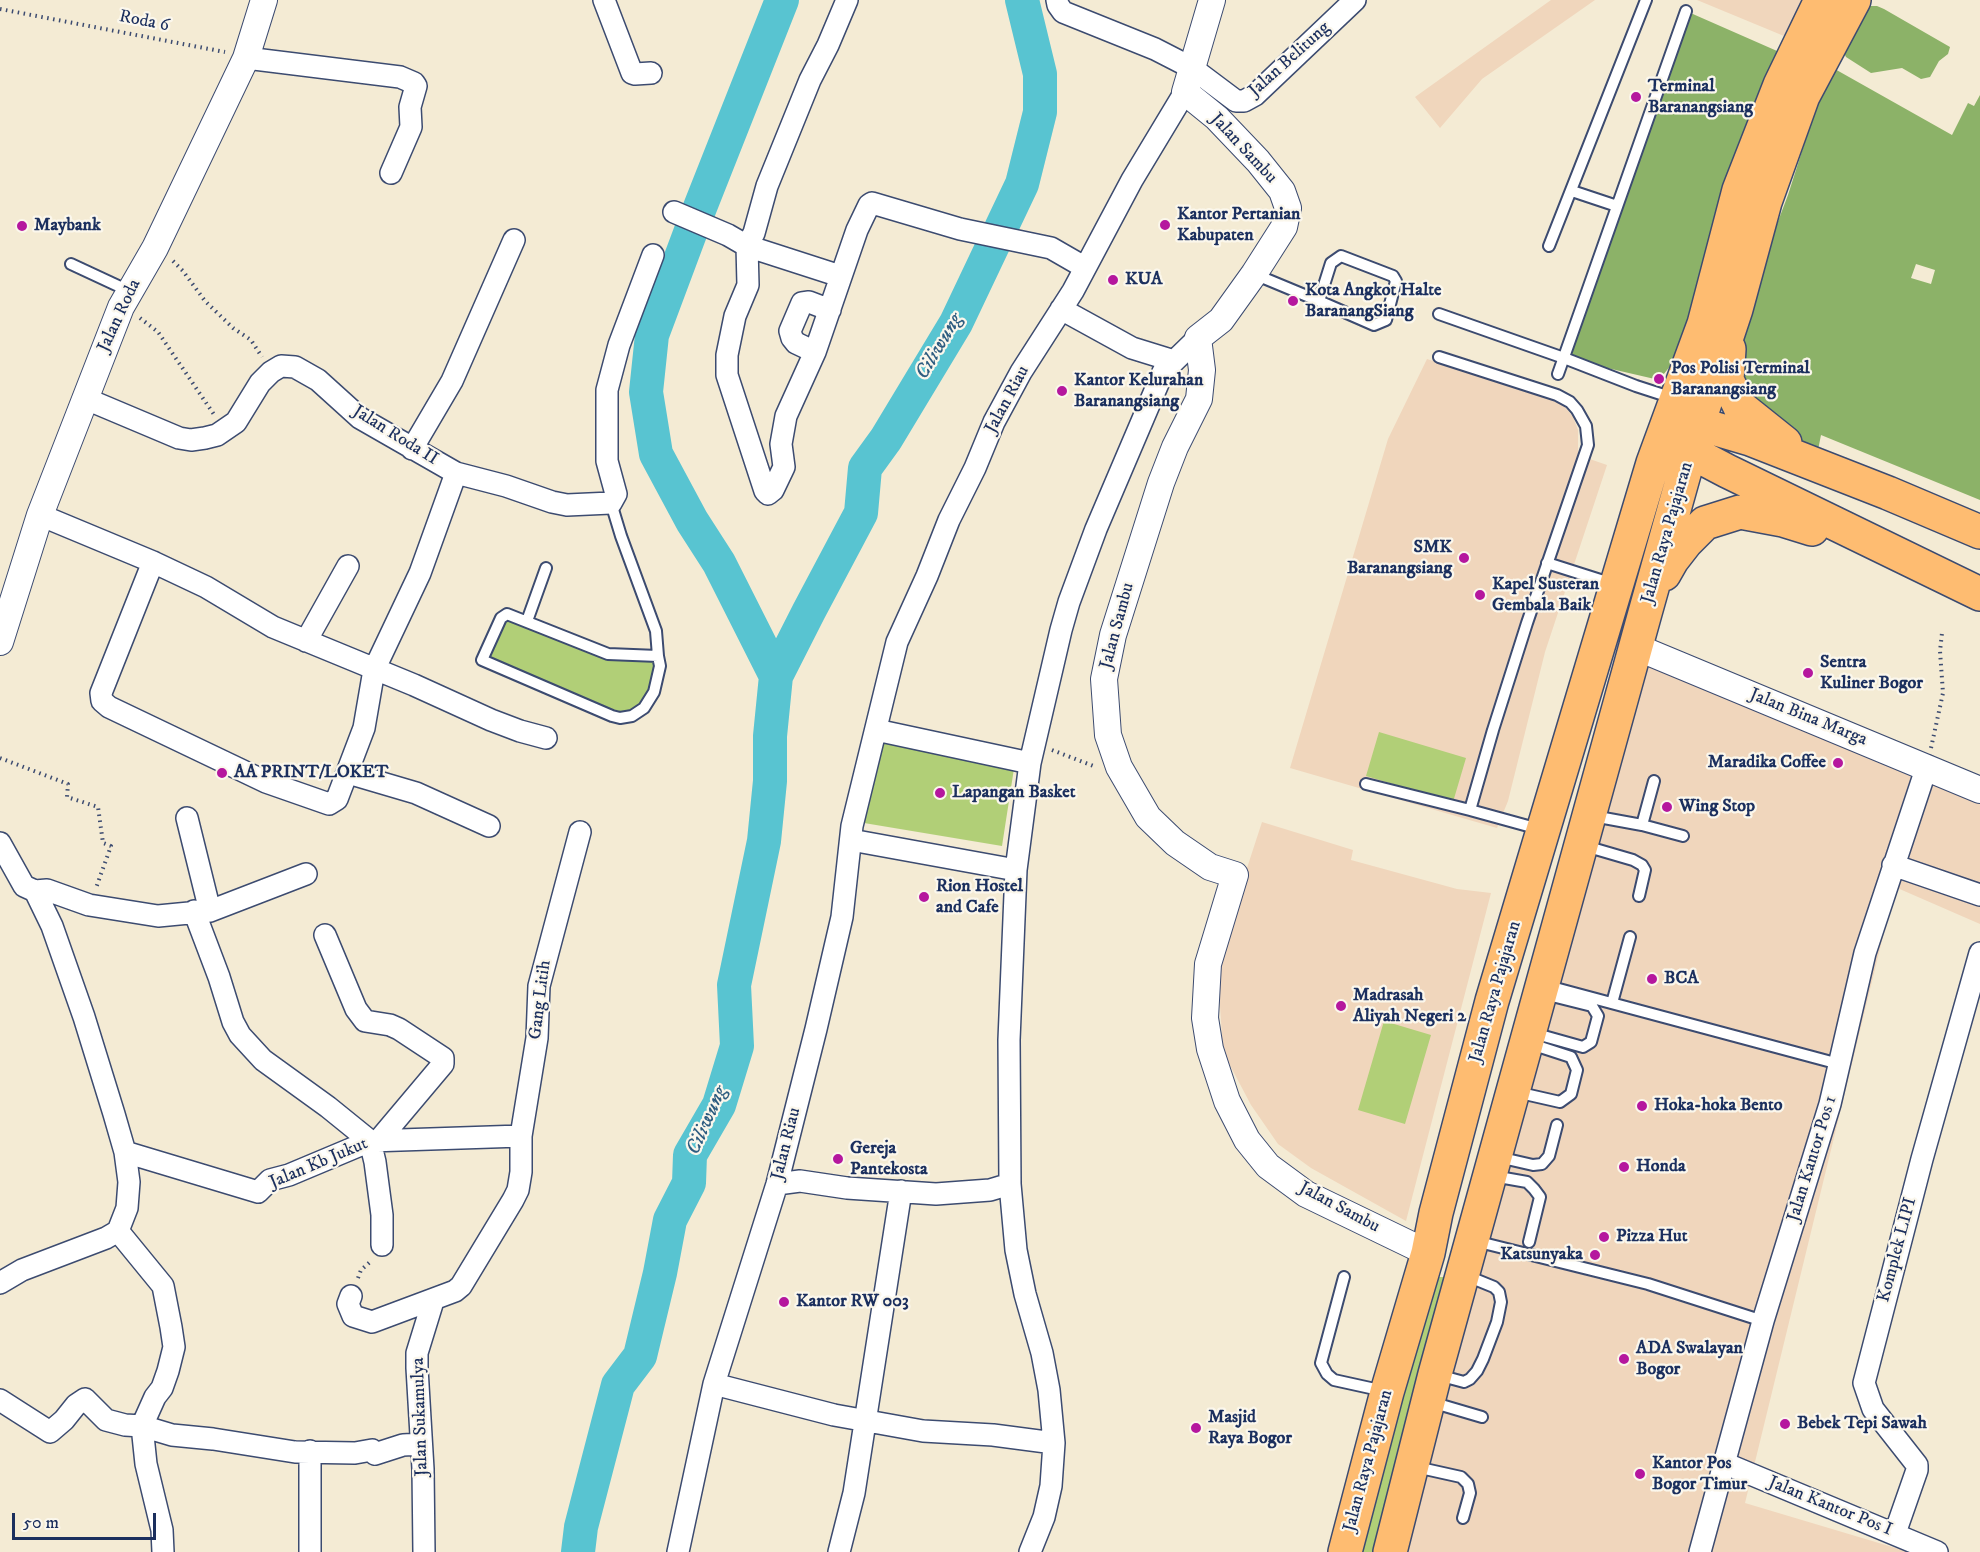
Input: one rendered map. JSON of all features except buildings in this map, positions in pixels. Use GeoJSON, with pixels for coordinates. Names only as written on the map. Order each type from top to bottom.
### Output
{"type":"FeatureCollection","features":[{"type":"Feature","properties":{"kind":"highway","name":"Jalan Raya Pajajaran"},"geometry":{"type":"LineString","coordinates":[[1345,1552],[1387,1392],[1428,1253],[1436,1214],[1492,1001],[1653,464],[1680,425],[1736,309],[1792,90],[1821,0]]}},
{"type":"Feature","properties":{"kind":"highway","name":"Jalan Raya Pajajaran"},"geometry":{"type":"LineString","coordinates":[[1390,1552],[1431,1388],[1645,613],[1680,425],[1739,190],[1792,90],[1854,0]]}},
{"type":"Feature","properties":{"kind":"highway"},"geometry":{"type":"LineString","coordinates":[[1736,309],[1727,356],[1726,380],[1740,407],[1815,465]]}},
{"type":"Feature","properties":{"kind":"highway","name":"Jalan Raya Pajajaran"},"geometry":{"type":"LineString","coordinates":[[1680,425],[1910,561],[1980,594]]}},
{"type":"Feature","properties":{"kind":"highway"},"geometry":{"type":"LineString","coordinates":[[1680,425],[1750,439],[1980,532]]}},
{"type":"Feature","properties":{"kind":"highway"},"geometry":{"type":"LineString","coordinates":[[1645,613],[1672,560],[1686,542],[1705,523],[1740,512],[1783,520],[1910,561]]}},
{"type":"Feature","properties":{"kind":"highway"},"geometry":{"type":"LineString","coordinates":[[1436,1214],[1443,1228],[1454,1231],[1475,1229]]}},
{"type":"Feature","properties":{"kind":"highway"},"geometry":{"type":"LineString","coordinates":[[1418,1287],[1429,1277],[1443,1277],[1453,1287],[1459,1288]]}},
{"type":"Feature","properties":{"kind":"street","name":"Jalan Roda"},"geometry":{"type":"LineString","coordinates":[[0,642],[40,515],[84,398],[125,299],[155,248],[247,57],[264,0]]}},
{"type":"Feature","properties":{"kind":"street"},"geometry":{"type":"LineString","coordinates":[[604,0],[632,73],[651,73]]}},
{"type":"Feature","properties":{"kind":"street"},"geometry":{"type":"LineString","coordinates":[[848,0],[810,80],[767,186],[754,233],[747,246],[748,285],[735,316],[727,355],[727,375],[765,491],[768,494],[773,490],[784,467],[781,444],[786,416],[815,352],[861,218],[872,203],[960,229],[1051,248],[1084,267]]}},
{"type":"Feature","properties":{"kind":"street"},"geometry":{"type":"LineString","coordinates":[[1057,0],[1064,12],[1155,49],[1188,80],[1212,0]]}},
{"type":"Feature","properties":{"kind":"street","name":"Jalan Belitung"},"geometry":{"type":"LineString","coordinates":[[1188,80],[1224,93],[1236,101],[1244,101],[1255,95],[1355,0]]}},
{"type":"Feature","properties":{"kind":"street"},"geometry":{"type":"LineString","coordinates":[[247,57],[400,77],[414,83],[416,86],[410,107],[411,127],[391,174]]}},
{"type":"Feature","properties":{"kind":"street","name":"Jalan Riau"},"geometry":{"type":"LineString","coordinates":[[678,1552],[714,1384],[777,1184],[842,918],[850,840],[897,642],[994,422],[1073,291],[1136,171],[1188,80]]}},
{"type":"Feature","properties":{"kind":"street","name":"Jalan Sambu"},"geometry":{"type":"LineString","coordinates":[[1188,80],[1217,118],[1258,160],[1282,190],[1288,208],[1284,227],[1254,274],[1221,320],[1197,338],[1202,370],[1199,399],[1175,447],[1161,483],[1113,634],[1104,679],[1108,735],[1119,766],[1148,817],[1175,843],[1210,867],[1235,875],[1208,964],[1205,1018],[1209,1049],[1227,1101],[1247,1140],[1268,1166],[1306,1194],[1428,1253]]}},
{"type":"Feature","properties":{"kind":"street"},"geometry":{"type":"LineString","coordinates":[[674,212],[728,235],[747,246],[840,276]]}},
{"type":"Feature","properties":{"kind":"street"},"geometry":{"type":"LineString","coordinates":[[412,449],[452,381],[514,240]]}},
{"type":"Feature","properties":{"kind":"street"},"geometry":{"type":"LineString","coordinates":[[611,503],[616,494],[607,461],[607,390],[619,345],[653,255]]}},
{"type":"Feature","properties":{"kind":"street"},"geometry":{"type":"LineString","coordinates":[[815,352],[796,343],[790,331],[802,303],[808,302],[830,310]]}},
{"type":"Feature","properties":{"kind":"street"},"geometry":{"type":"LineString","coordinates":[[1061,309],[1132,348],[1174,361]]}},
{"type":"Feature","properties":{"kind":"street"},"geometry":{"type":"LineString","coordinates":[[1030,1552],[1044,1517],[1054,1443],[1048,1381],[1016,1250],[1010,1184],[1009,1040],[1016,870],[1033,755],[1061,630],[1080,572],[1155,387],[1163,372],[1197,338]]}},
{"type":"Feature","properties":{"kind":"street","name":"Jalan Roda II"},"geometry":{"type":"LineString","coordinates":[[271,372],[281,366],[296,367],[318,380],[360,418],[456,473],[567,505],[611,503]]}},
{"type":"Feature","properties":{"kind":"street"},"geometry":{"type":"LineString","coordinates":[[84,398],[179,438],[191,440],[217,435],[236,422],[260,383],[271,372]]}},
{"type":"Feature","properties":{"kind":"street"},"geometry":{"type":"LineString","coordinates":[[153,562],[101,693],[102,701],[109,707],[266,782],[329,804],[337,799],[348,773],[364,728],[374,669],[420,573],[456,473]]}},
{"type":"Feature","properties":{"kind":"street"},"geometry":{"type":"LineString","coordinates":[[40,515],[153,562],[206,587],[273,627],[490,720],[546,738]]}},
{"type":"Feature","properties":{"kind":"street"},"geometry":{"type":"LineString","coordinates":[[306,641],[348,566]]}},
{"type":"Feature","properties":{"kind":"street","name":"Jalan Bina Marga"},"geometry":{"type":"LineString","coordinates":[[1636,647],[1927,766],[1980,790]]}},
{"type":"Feature","properties":{"kind":"street"},"geometry":{"type":"LineString","coordinates":[[876,730],[1033,755]]}},
{"type":"Feature","properties":{"kind":"street","name":"Jalan Kantor Pos 1"},"geometry":{"type":"LineString","coordinates":[[1700,1552],[1763,1321],[1830,1104],[1865,953],[1927,766]]}},
{"type":"Feature","properties":{"kind":"street"},"geometry":{"type":"LineString","coordinates":[[348,773],[416,792],[489,826]]}},
{"type":"Feature","properties":{"kind":"street"},"geometry":{"type":"LineString","coordinates":[[187,818],[202,911],[219,977],[233,1022],[240,1035],[263,1060],[375,1140]]}},
{"type":"Feature","properties":{"kind":"street","name":"Gang Litih"},"geometry":{"type":"LineString","coordinates":[[521,1136],[537,1038],[539,986],[580,832]]}},
{"type":"Feature","properties":{"kind":"street"},"geometry":{"type":"LineString","coordinates":[[850,840],[1016,870]]}},
{"type":"Feature","properties":{"kind":"street"},"geometry":{"type":"LineString","coordinates":[[0,843],[24,886],[34,891],[47,890],[94,905],[158,916],[202,911],[306,874]]}},
{"type":"Feature","properties":{"kind":"street"},"geometry":{"type":"LineString","coordinates":[[1893,865],[1980,895]]}},
{"type":"Feature","properties":{"kind":"street"},"geometry":{"type":"LineString","coordinates":[[0,1283],[22,1270],[118,1232],[127,1208],[129,1182],[124,1152],[84,1017],[52,926],[34,891]]}},
{"type":"Feature","properties":{"kind":"street"},"geometry":{"type":"LineString","coordinates":[[325,935],[356,1009],[365,1021],[390,1025],[399,1029],[443,1058],[443,1065],[375,1140],[382,1245]]}},
{"type":"Feature","properties":{"kind":"street","name":"Komplek LIPI"},"geometry":{"type":"LineString","coordinates":[[1895,1533],[1917,1465],[1873,1409],[1864,1383],[1922,1159],[1980,953]]}},
{"type":"Feature","properties":{"kind":"street"},"geometry":{"type":"LineString","coordinates":[[351,1296],[348,1304],[353,1316],[372,1322],[433,1301],[461,1286],[518,1190],[521,1136]]}},
{"type":"Feature","properties":{"kind":"street","name":"Jalan Kb Jukut"},"geometry":{"type":"LineString","coordinates":[[124,1152],[258,1192],[270,1180],[289,1175],[375,1140],[521,1136]]}},
{"type":"Feature","properties":{"kind":"street"},"geometry":{"type":"LineString","coordinates":[[777,1184],[800,1181],[847,1188],[936,1194],[990,1190],[1010,1184]]}},
{"type":"Feature","properties":{"kind":"street"},"geometry":{"type":"LineString","coordinates":[[839,1552],[854,1493],[901,1191]]}},
{"type":"Feature","properties":{"kind":"street"},"geometry":{"type":"LineString","coordinates":[[118,1232],[163,1286],[174,1347],[162,1388],[155,1397],[142,1426],[146,1464],[162,1530],[163,1552]]}},
{"type":"Feature","properties":{"kind":"street","name":"Jalan Sukamulya"},"geometry":{"type":"LineString","coordinates":[[424,1552],[417,1353],[433,1301]]}},
{"type":"Feature","properties":{"kind":"street"},"geometry":{"type":"LineString","coordinates":[[714,1384],[825,1413],[923,1431],[993,1435],[1054,1443]]}},
{"type":"Feature","properties":{"kind":"street"},"geometry":{"type":"LineString","coordinates":[[0,1402],[50,1432],[76,1405],[85,1399],[106,1420],[125,1425],[142,1426],[172,1435],[295,1452],[355,1453],[372,1450],[375,1454],[403,1445],[421,1444]]}},
{"type":"Feature","properties":{"kind":"street"},"geometry":{"type":"LineString","coordinates":[[310,1451],[310,1552]]}},
{"type":"Feature","properties":{"kind":"street","name":"Jalan Kantor Pos I"},"geometry":{"type":"LineString","coordinates":[[1724,1463],[1936,1552]]}},
{"type":"Feature","properties":{"kind":"lane"},"geometry":{"type":"LineString","coordinates":[[1550,246],[1646,0]]}},
{"type":"Feature","properties":{"kind":"lane"},"geometry":{"type":"LineString","coordinates":[[1558,374],[1686,11]]}},
{"type":"Feature","properties":{"kind":"lane"},"geometry":{"type":"LineString","coordinates":[[1572,191],[1617,206]]}},
{"type":"Feature","properties":{"kind":"lane"},"geometry":{"type":"LineString","coordinates":[[1254,274],[1374,325],[1386,320],[1396,281],[1393,276],[1341,256],[1331,262],[1319,301]]}},
{"type":"Feature","properties":{"kind":"lane"},"geometry":{"type":"LineString","coordinates":[[70,264],[125,299]]}},
{"type":"Feature","properties":{"kind":"lane"},"geometry":{"type":"LineString","coordinates":[[1439,315],[1564,358],[1636,386],[1680,425]]}},
{"type":"Feature","properties":{"kind":"lane"},"geometry":{"type":"LineString","coordinates":[[1439,357],[1557,395],[1569,402],[1582,418],[1589,436],[1588,445],[1493,730],[1470,810]]}},
{"type":"Feature","properties":{"kind":"lane"},"geometry":{"type":"LineString","coordinates":[[611,503],[657,632],[660,666],[654,692],[644,708],[632,716],[620,718],[612,716],[482,660],[503,615],[507,614],[608,654],[658,656]]}},
{"type":"Feature","properties":{"kind":"lane"},"geometry":{"type":"LineString","coordinates":[[1547,563],[1617,585]]}},
{"type":"Feature","properties":{"kind":"lane"},"geometry":{"type":"LineString","coordinates":[[527,621],[546,568]]}},
{"type":"Feature","properties":{"kind":"lane"},"geometry":{"type":"LineString","coordinates":[[1642,825],[1654,781]]}},
{"type":"Feature","properties":{"kind":"lane"},"geometry":{"type":"LineString","coordinates":[[1366,784],[1542,830]]}},
{"type":"Feature","properties":{"kind":"lane"},"geometry":{"type":"LineString","coordinates":[[1586,830],[1642,825],[1683,836]]}},
{"type":"Feature","properties":{"kind":"lane"},"geometry":{"type":"LineString","coordinates":[[1586,830],[1642,864],[1645,870],[1639,896]]}},
{"type":"Feature","properties":{"kind":"lane"},"geometry":{"type":"LineString","coordinates":[[1612,1003],[1630,937]]}},
{"type":"Feature","properties":{"kind":"lane"},"geometry":{"type":"LineString","coordinates":[[1542,989],[1612,1003],[1839,1064]]}},
{"type":"Feature","properties":{"kind":"lane"},"geometry":{"type":"LineString","coordinates":[[1529,1038],[1583,1047],[1591,1042],[1598,1016],[1592,1006],[1542,989]]}},
{"type":"Feature","properties":{"kind":"lane"},"geometry":{"type":"LineString","coordinates":[[1514,1091],[1560,1102],[1571,1094],[1577,1070],[1571,1057],[1529,1038]]}},
{"type":"Feature","properties":{"kind":"lane"},"geometry":{"type":"LineString","coordinates":[[1493,1166],[1542,1164],[1549,1156],[1557,1125]]}},
{"type":"Feature","properties":{"kind":"lane"},"geometry":{"type":"LineString","coordinates":[[1493,1166],[1527,1182],[1540,1197],[1529,1242]]}},
{"type":"Feature","properties":{"kind":"lane"},"geometry":{"type":"LineString","coordinates":[[1475,1229],[1763,1321]]}},
{"type":"Feature","properties":{"kind":"lane"},"geometry":{"type":"LineString","coordinates":[[1344,1277],[1321,1363],[1327,1374],[1334,1380],[1387,1392]]}},
{"type":"Feature","properties":{"kind":"lane"},"geometry":{"type":"LineString","coordinates":[[1431,1388],[1464,1382],[1478,1371],[1497,1322],[1502,1302],[1494,1287],[1459,1288]]}},
{"type":"Feature","properties":{"kind":"lane"},"geometry":{"type":"LineString","coordinates":[[1431,1388],[1482,1417]]}},
{"type":"Feature","properties":{"kind":"lane"},"geometry":{"type":"LineString","coordinates":[[1413,1466],[1461,1477],[1468,1484],[1470,1493],[1463,1518]]}},
{"type":"Feature","properties":{"kind":"path","name":"Roda 6"},"geometry":{"type":"LineString","coordinates":[[0,9],[247,57]]}},
{"type":"Feature","properties":{"kind":"path"},"geometry":{"type":"LineString","coordinates":[[155,248],[175,262],[205,301],[233,328],[251,340],[271,372]]}},
{"type":"Feature","properties":{"kind":"path"},"geometry":{"type":"LineString","coordinates":[[125,299],[141,319],[158,332],[218,420],[217,435]]}},
{"type":"Feature","properties":{"kind":"path"},"geometry":{"type":"LineString","coordinates":[[1927,766],[1943,693],[1940,651],[1942,633]]}},
{"type":"Feature","properties":{"kind":"path"},"geometry":{"type":"LineString","coordinates":[[1033,755],[1058,752],[1101,768],[1112,770],[1119,766]]}},
{"type":"Feature","properties":{"kind":"path"},"geometry":{"type":"LineString","coordinates":[[0,758],[68,784],[67,797],[98,807],[103,843],[111,846],[96,887],[94,905]]}},
{"type":"Feature","properties":{"kind":"path"},"geometry":{"type":"LineString","coordinates":[[351,1296],[361,1270],[376,1256],[382,1245]]}},
{"type":"Feature","properties":{"kind":"shaded area"},"geometry":{"type":"Polygon","coordinates":[[[1551,0],[1595,0],[1482,79],[1440,128],[1415,97],[1551,0]]]}},
{"type":"Feature","properties":{"kind":"shaded area"},"geometry":{"type":"Polygon","coordinates":[[[1697,0],[1806,0],[1784,36],[1697,0]]]}},
{"type":"Feature","properties":{"kind":"shaded area","name":"SMK Baranangsiang"},"geometry":{"type":"Polygon","coordinates":[[[1427,359],[1562,403],[1573,417],[1578,430],[1578,455],[1607,465],[1545,652],[1508,801],[1497,828],[1290,768],[1388,439],[1427,359]]]}},
{"type":"Feature","properties":{"kind":"shaded area"},"geometry":{"type":"Polygon","coordinates":[[[1636,647],[1980,793],[1980,924],[1895,887],[1745,1503],[1909,1552],[1390,1552],[1636,647]]]}},
{"type":"Feature","properties":{"kind":"shaded area","name":"Madrasah Aliyah Negeri 2"},"geometry":{"type":"Polygon","coordinates":[[[1262,822],[1353,850],[1351,860],[1457,889],[1491,893],[1406,1221],[1311,1168],[1278,1144],[1251,1105],[1223,1052],[1217,960],[1262,822]]]}},
{"type":"Feature","properties":{"kind":"green space"},"geometry":{"type":"Polygon","coordinates":[[[1870,6],[1884,9],[1950,47],[1948,54],[1939,61],[1930,77],[1921,79],[1902,68],[1871,73],[1846,57],[1844,53],[1846,43],[1853,27],[1870,6]]]}},
{"type":"Feature","properties":{"kind":"green space"},"geometry":{"type":"Polygon","coordinates":[[[1686,11],[1793,58],[1704,324],[1659,380],[1564,358],[1686,11]]]}},
{"type":"Feature","properties":{"kind":"green space"},"geometry":{"type":"Polygon","coordinates":[[[1833,68],[1952,135],[1968,103],[1974,106],[1980,95],[1980,500],[1821,435],[1815,465],[1740,407],[1727,356],[1788,195],[1819,98],[1833,68]],[[1916,264],[1911,278],[1931,284],[1935,270],[1916,264]]]}},
{"type":"Feature","properties":{"kind":"green space"},"geometry":{"type":"Polygon","coordinates":[[[503,615],[608,654],[658,656],[660,666],[644,708],[620,718],[482,660],[503,615]]]}},
{"type":"Feature","properties":{"kind":"green space"},"geometry":{"type":"Polygon","coordinates":[[[1379,732],[1466,758],[1453,802],[1366,776],[1379,732]]]}},
{"type":"Feature","properties":{"kind":"green space","name":"Lapangan Basket"},"geometry":{"type":"Polygon","coordinates":[[[877,739],[1015,762],[1002,846],[864,823],[877,739]]]}},
{"type":"Feature","properties":{"kind":"green space"},"geometry":{"type":"Polygon","coordinates":[[[1384,1021],[1431,1035],[1405,1124],[1358,1110],[1384,1021]]]}},
{"type":"Feature","properties":{"kind":"green space"},"geometry":{"type":"Polygon","coordinates":[[[1429,1277],[1443,1277],[1453,1287],[1390,1552],[1342,1552],[1429,1277]]]}},
{"type":"Feature","properties":{"kind":"waterway","name":"Ciliwung"},"geometry":{"type":"LineString","coordinates":[[776,676],[719,563],[692,521],[656,454],[646,392],[652,335],[782,0]]}},
{"type":"Feature","properties":{"kind":"waterway","name":"Ciliwung"},"geometry":{"type":"LineString","coordinates":[[578,1552],[581,1527],[618,1385],[640,1356],[670,1220],[689,1183],[690,1155],[719,1105],[737,1046],[734,985],[764,841],[776,676],[861,513],[865,468],[886,439],[956,323],[1022,184],[1040,112],[1040,74],[1022,0]]}},
{"type":"Feature","properties":{"kind":"place","name":"Terminal Baranangsiang"},"geometry":{"type":"Point","coordinates":[1636,97]}},
{"type":"Feature","properties":{"kind":"place","name":"Kantor Pertanian Kabupaten"},"geometry":{"type":"Point","coordinates":[1165,225]}},
{"type":"Feature","properties":{"kind":"place","name":"Maybank"},"geometry":{"type":"Point","coordinates":[22,226]}},
{"type":"Feature","properties":{"kind":"place","name":"KUA"},"geometry":{"type":"Point","coordinates":[1113,280]}},
{"type":"Feature","properties":{"kind":"place","name":"Kota Angkot Halte BaranangSiang"},"geometry":{"type":"Point","coordinates":[1293,301]}},
{"type":"Feature","properties":{"kind":"place","name":"Pos Polisi Terminal Baranangsiang"},"geometry":{"type":"Point","coordinates":[1659,379]}},
{"type":"Feature","properties":{"kind":"place","name":"Kantor Kelurahan Baranangsiang"},"geometry":{"type":"Point","coordinates":[1062,391]}},
{"type":"Feature","properties":{"kind":"place","name":"SMK Baranangsiang"},"geometry":{"type":"Point","coordinates":[1464,558]}},
{"type":"Feature","properties":{"kind":"place","name":"Kapel Susteran Gembala Baik"},"geometry":{"type":"Point","coordinates":[1480,595]}},
{"type":"Feature","properties":{"kind":"place","name":"Sentra Kuliner Bogor"},"geometry":{"type":"Point","coordinates":[1808,673]}},
{"type":"Feature","properties":{"kind":"place","name":"Maradika Coffee"},"geometry":{"type":"Point","coordinates":[1838,763]}},
{"type":"Feature","properties":{"kind":"place","name":"AA PRINT/LOKET"},"geometry":{"type":"Point","coordinates":[222,773]}},
{"type":"Feature","properties":{"kind":"place","name":"Lapangan Basket"},"geometry":{"type":"Point","coordinates":[940,793]}},
{"type":"Feature","properties":{"kind":"place","name":"Wing Stop"},"geometry":{"type":"Point","coordinates":[1667,807]}},
{"type":"Feature","properties":{"kind":"place","name":"Rion Hostel and Cafe"},"geometry":{"type":"Point","coordinates":[924,897]}},
{"type":"Feature","properties":{"kind":"place","name":"BCA"},"geometry":{"type":"Point","coordinates":[1652,979]}},
{"type":"Feature","properties":{"kind":"place","name":"Madrasah Aliyah Negeri 2"},"geometry":{"type":"Point","coordinates":[1341,1006]}},
{"type":"Feature","properties":{"kind":"place","name":"Hoka-hoka Bento"},"geometry":{"type":"Point","coordinates":[1642,1106]}},
{"type":"Feature","properties":{"kind":"place","name":"Gereja Pantekosta"},"geometry":{"type":"Point","coordinates":[838,1159]}},
{"type":"Feature","properties":{"kind":"place","name":"Honda"},"geometry":{"type":"Point","coordinates":[1624,1167]}},
{"type":"Feature","properties":{"kind":"place","name":"Pizza Hut"},"geometry":{"type":"Point","coordinates":[1604,1237]}},
{"type":"Feature","properties":{"kind":"place","name":"Katsunyaka"},"geometry":{"type":"Point","coordinates":[1595,1255]}},
{"type":"Feature","properties":{"kind":"place","name":"Kantor RW 003"},"geometry":{"type":"Point","coordinates":[784,1302]}},
{"type":"Feature","properties":{"kind":"place","name":"ADA Swalayan Bogor"},"geometry":{"type":"Point","coordinates":[1624,1359]}},
{"type":"Feature","properties":{"kind":"place","name":"Bebek Tepi Sawah"},"geometry":{"type":"Point","coordinates":[1785,1424]}},
{"type":"Feature","properties":{"kind":"place","name":"Masjid Raya Bogor"},"geometry":{"type":"Point","coordinates":[1196,1428]}},
{"type":"Feature","properties":{"kind":"place","name":"Kantor Pos Bogor Timur"},"geometry":{"type":"Point","coordinates":[1640,1474]}}]}
